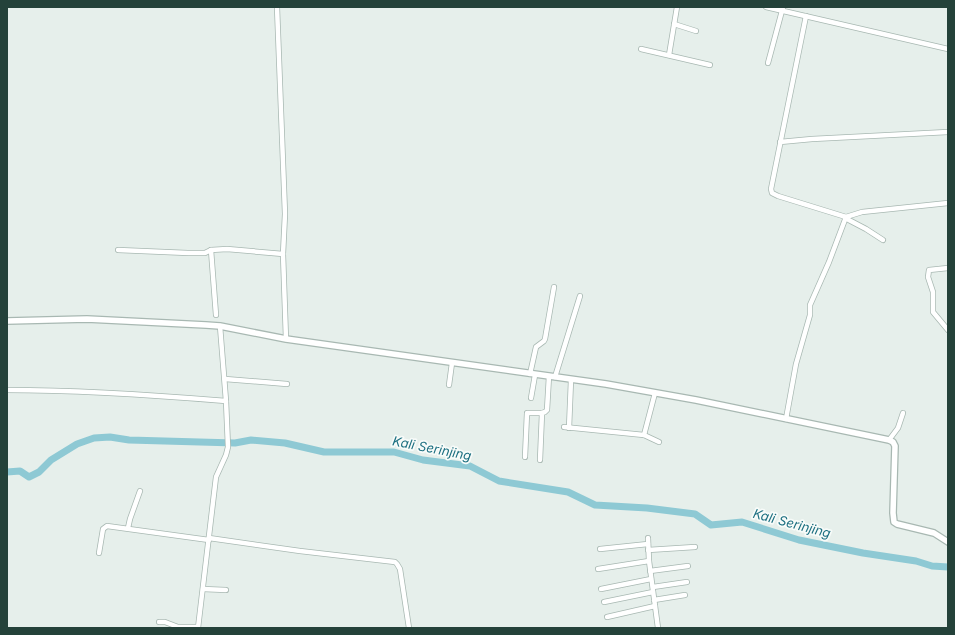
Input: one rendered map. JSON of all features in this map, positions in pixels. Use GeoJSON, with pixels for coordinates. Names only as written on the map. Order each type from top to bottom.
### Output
{"type":"FeatureCollection","features":[{"type":"Feature","properties":{"kind":"street"},"geometry":{"type":"LineString","coordinates":[[277,7],[285,214],[283,254],[286,340]]}},
{"type":"Feature","properties":{"kind":"street"},"geometry":{"type":"LineString","coordinates":[[668,55],[677,7]]}},
{"type":"Feature","properties":{"kind":"street"},"geometry":{"type":"LineString","coordinates":[[766,7],[783,9],[806,16],[948,49]]}},
{"type":"Feature","properties":{"kind":"street"},"geometry":{"type":"LineString","coordinates":[[768,63],[783,9]]}},
{"type":"Feature","properties":{"kind":"street"},"geometry":{"type":"LineString","coordinates":[[806,16],[771,185],[772,193],[845,218],[883,240]]}},
{"type":"Feature","properties":{"kind":"street"},"geometry":{"type":"LineString","coordinates":[[674,24],[696,31]]}},
{"type":"Feature","properties":{"kind":"street"},"geometry":{"type":"LineString","coordinates":[[641,48],[710,65]]}},
{"type":"Feature","properties":{"kind":"street"},"geometry":{"type":"LineString","coordinates":[[780,142],[948,132]]}},
{"type":"Feature","properties":{"kind":"street"},"geometry":{"type":"LineString","coordinates":[[845,218],[862,212],[948,203]]}},
{"type":"Feature","properties":{"kind":"street"},"geometry":{"type":"LineString","coordinates":[[786,419],[796,364],[810,315],[810,305],[829,262],[845,218]]}},
{"type":"Feature","properties":{"kind":"street"},"geometry":{"type":"LineString","coordinates":[[118,250],[205,253],[211,250],[227,249],[283,254]]}},
{"type":"Feature","properties":{"kind":"street"},"geometry":{"type":"LineString","coordinates":[[211,250],[216,315]]}},
{"type":"Feature","properties":{"kind":"street"},"geometry":{"type":"LineString","coordinates":[[948,268],[930,270],[928,273],[929,282],[933,292],[934,312],[948,330]]}},
{"type":"Feature","properties":{"kind":"street"},"geometry":{"type":"LineString","coordinates":[[531,398],[532,374],[536,347],[545,339],[554,286]]}},
{"type":"Feature","properties":{"kind":"street"},"geometry":{"type":"LineString","coordinates":[[525,457],[526,413],[542,413],[547,410],[552,377],[580,296]]}},
{"type":"Feature","properties":{"kind":"street"},"geometry":{"type":"LineString","coordinates":[[7,321],[87,319],[186,323],[220,326],[286,340],[532,374],[655,393],[888,440],[893,442],[895,446],[894,522],[934,533],[948,542]]}},
{"type":"Feature","properties":{"kind":"street"},"geometry":{"type":"LineString","coordinates":[[159,622],[165,622],[178,627],[198,627],[216,477],[228,447],[225,380],[220,326]]}},
{"type":"Feature","properties":{"kind":"street"},"geometry":{"type":"LineString","coordinates":[[449,385],[452,363]]}},
{"type":"Feature","properties":{"kind":"street"},"geometry":{"type":"LineString","coordinates":[[225,380],[287,384]]}},
{"type":"Feature","properties":{"kind":"street"},"geometry":{"type":"LineString","coordinates":[[571,380],[567,427],[644,435],[659,442]]}},
{"type":"Feature","properties":{"kind":"street"},"geometry":{"type":"LineString","coordinates":[[7,390],[64,390],[151,394],[226,400]]}},
{"type":"Feature","properties":{"kind":"street"},"geometry":{"type":"LineString","coordinates":[[644,435],[655,393]]}},
{"type":"Feature","properties":{"kind":"street"},"geometry":{"type":"LineString","coordinates":[[540,460],[542,413]]}},
{"type":"Feature","properties":{"kind":"street"},"geometry":{"type":"LineString","coordinates":[[888,440],[898,428],[903,413]]}},
{"type":"Feature","properties":{"kind":"street"},"geometry":{"type":"LineString","coordinates":[[128,528],[140,491]]}},
{"type":"Feature","properties":{"kind":"street"},"geometry":{"type":"LineString","coordinates":[[99,553],[103,529],[109,526],[329,555],[395,562],[400,569],[409,628]]}},
{"type":"Feature","properties":{"kind":"street"},"geometry":{"type":"LineString","coordinates":[[648,538],[650,571],[658,628]]}},
{"type":"Feature","properties":{"kind":"street"},"geometry":{"type":"LineString","coordinates":[[600,548],[648,544]]}},
{"type":"Feature","properties":{"kind":"street"},"geometry":{"type":"LineString","coordinates":[[648,550],[695,547]]}},
{"type":"Feature","properties":{"kind":"street"},"geometry":{"type":"LineString","coordinates":[[598,569],[649,561]]}},
{"type":"Feature","properties":{"kind":"street"},"geometry":{"type":"LineString","coordinates":[[650,571],[688,566]]}},
{"type":"Feature","properties":{"kind":"street"},"geometry":{"type":"LineString","coordinates":[[601,590],[651,579]]}},
{"type":"Feature","properties":{"kind":"street"},"geometry":{"type":"LineString","coordinates":[[604,602],[687,582]]}},
{"type":"Feature","properties":{"kind":"street"},"geometry":{"type":"LineString","coordinates":[[203,589],[226,590]]}},
{"type":"Feature","properties":{"kind":"street"},"geometry":{"type":"LineString","coordinates":[[654,600],[685,595]]}},
{"type":"Feature","properties":{"kind":"street"},"geometry":{"type":"LineString","coordinates":[[607,617],[655,606]]}},
{"type":"Feature","properties":{"kind":"waterway","name":"Kali Serinjing"},"geometry":{"type":"LineString","coordinates":[[7,472],[20,471],[29,477],[39,472],[51,460],[77,444],[94,438],[110,437],[129,440],[235,443],[251,440],[285,443],[324,452],[394,452],[423,460],[470,466],[499,481],[568,492],[595,505],[647,508],[695,514],[711,525],[742,522],[799,540],[863,553],[916,561],[932,566],[948,567]]}}]}
